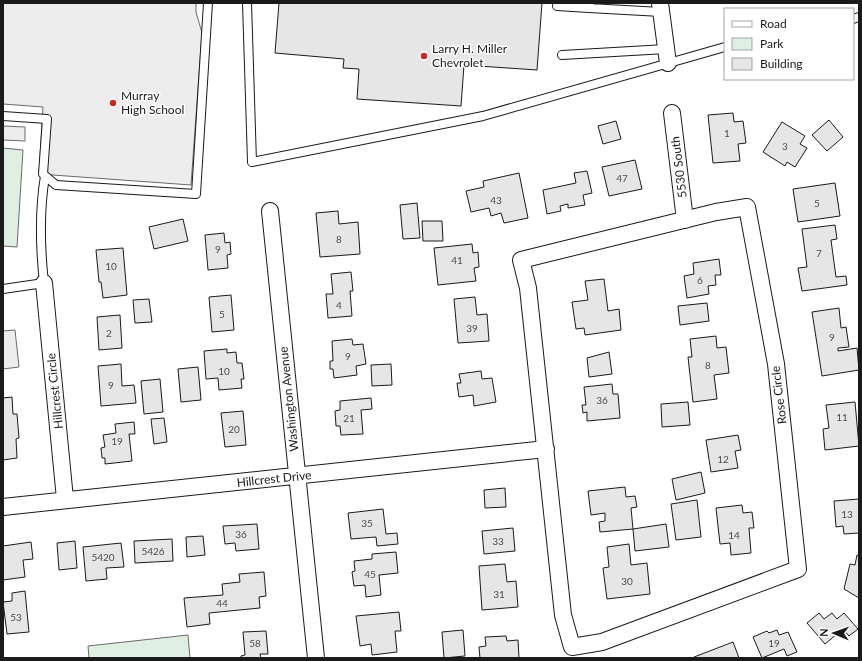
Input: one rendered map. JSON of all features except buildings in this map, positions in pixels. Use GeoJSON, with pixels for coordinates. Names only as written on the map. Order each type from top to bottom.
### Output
{"type":"FeatureCollection","features":[{"type":"Feature","properties":{"kind":"street"},"geometry":{"type":"LineString","coordinates":[[661,7],[667,56]]}},
{"type":"Feature","properties":{"kind":"street","name":"5530 South"},"geometry":{"type":"LineString","coordinates":[[672,113],[685,220]]}},
{"type":"Feature","properties":{"kind":"street","name":"Rose Circle"},"geometry":{"type":"LineString","coordinates":[[747,207],[776,364],[798,569],[602,642],[572,647],[563,615],[546,449],[528,288],[521,260],[716,212],[747,207]]}},
{"type":"Feature","properties":{"kind":"street","name":"Washington Avenue"},"geometry":{"type":"LineString","coordinates":[[270,211],[316,658]]}},
{"type":"Feature","properties":{"kind":"street","name":"Hillcrest Circle"},"geometry":{"type":"LineString","coordinates":[[44,283],[66,499]]}},
{"type":"Feature","properties":{"kind":"street","name":"Hillcrest Drive"},"geometry":{"type":"LineString","coordinates":[[3,507],[66,499],[297,477],[546,449]]}},
{"type":"Feature","properties":{"kind":"lane"},"geometry":{"type":"LineString","coordinates":[[3,116],[46,119],[43,174],[56,184],[196,194],[208,3]]}},
{"type":"Feature","properties":{"kind":"lane"},"geometry":{"type":"LineString","coordinates":[[247,3],[252,162],[483,116],[667,56],[724,47]]}},
{"type":"Feature","properties":{"kind":"lane"},"geometry":{"type":"LineString","coordinates":[[557,6],[661,7]]}},
{"type":"Feature","properties":{"kind":"lane"},"geometry":{"type":"LineString","coordinates":[[562,55],[667,56]]}},
{"type":"Feature","properties":{"kind":"lane"},"geometry":{"type":"LineString","coordinates":[[3,289],[44,283],[40,247],[40,215],[46,176]]}},
{"type":"Feature","properties":{"kind":"green space"},"geometry":{"type":"Polygon","coordinates":[[[3,148],[23,150],[17,247],[3,246],[3,148]]]}},
{"type":"Feature","properties":{"kind":"green space"},"geometry":{"type":"Polygon","coordinates":[[[188,635],[190,658],[89,658],[88,646],[188,635]]]}},
{"type":"Feature","properties":{"kind":"shaded area","name":"Murray High School"},"geometry":{"type":"Polygon","coordinates":[[[3,3],[196,3],[196,12],[202,33],[191,185],[39,174],[43,107],[3,104],[3,3]]]}},
{"type":"Feature","properties":{"kind":"shaded area"},"geometry":{"type":"Polygon","coordinates":[[[3,126],[25,127],[25,141],[3,140],[3,126]]]}},
{"type":"Feature","properties":{"kind":"shaded area"},"geometry":{"type":"Polygon","coordinates":[[[15,330],[19,367],[3,369],[3,331],[15,330]]]}},
{"type":"Feature","properties":{"kind":"place","name":"Larry H. Miller Chevrolet"},"geometry":{"type":"Point","coordinates":[424,56]}},
{"type":"Feature","properties":{"kind":"place","name":"Murray High School"},"geometry":{"type":"Point","coordinates":[113,103]}}]}
